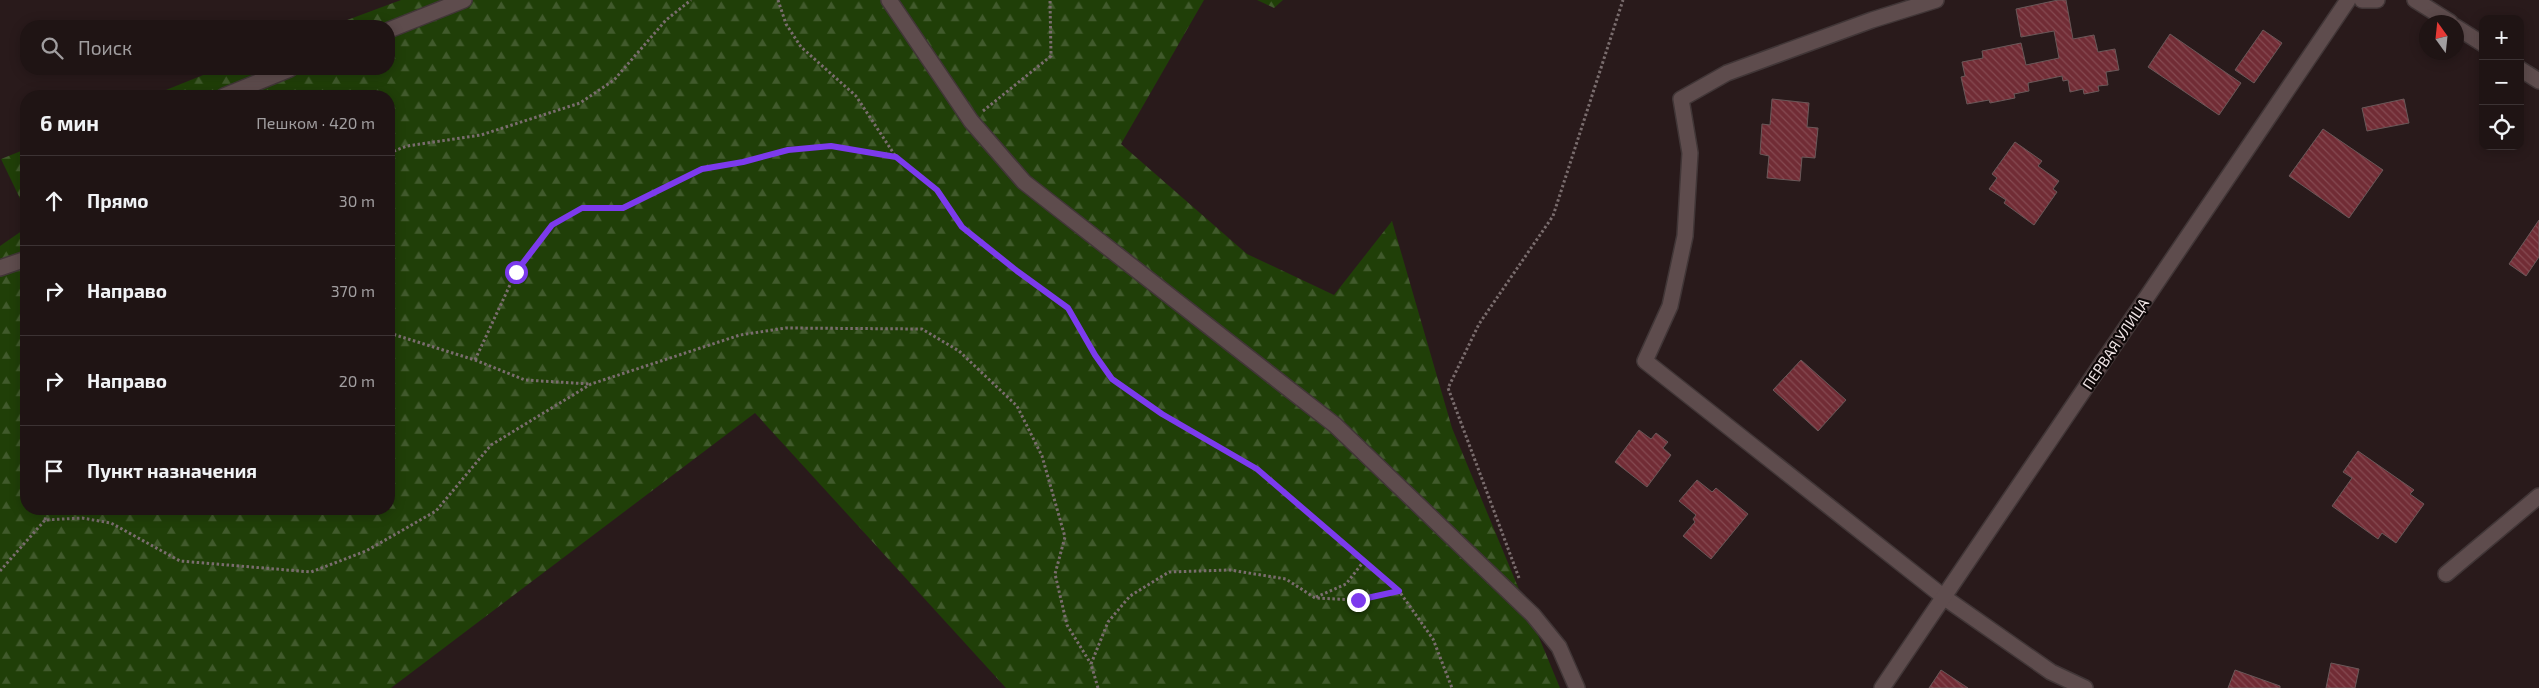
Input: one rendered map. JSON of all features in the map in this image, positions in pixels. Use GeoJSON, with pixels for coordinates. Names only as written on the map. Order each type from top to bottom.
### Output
{"type":"FeatureCollection","features":[{"type":"Feature","properties":{"kind":"street"},"geometry":{"type":"LineString","coordinates":[[395,28],[464,0]]}},
{"type":"Feature","properties":{"kind":"street"},"geometry":{"type":"LineString","coordinates":[[889,0],[971,121],[1024,182],[1335,425],[1533,615],[1559,647],[1577,688]]}},
{"type":"Feature","properties":{"kind":"street"},"geometry":{"type":"LineString","coordinates":[[1936,0],[1872,20],[1727,74],[1681,99],[1690,153],[1685,236],[1670,306],[1645,361],[1945,598],[2051,672],[2085,688]]}},
{"type":"Feature","properties":{"kind":"street","name":"ПЕРВАЯ УЛИЦА"},"geometry":{"type":"LineString","coordinates":[[1882,688],[1945,598],[2348,0]]}},
{"type":"Feature","properties":{"kind":"street"},"geometry":{"type":"LineString","coordinates":[[2362,0],[2378,0]]}},
{"type":"Feature","properties":{"kind":"street"},"geometry":{"type":"LineString","coordinates":[[2416,0],[2439,15]]}},
{"type":"Feature","properties":{"kind":"street"},"geometry":{"type":"LineString","coordinates":[[2464,32],[2479,41]]}},
{"type":"Feature","properties":{"kind":"street"},"geometry":{"type":"LineString","coordinates":[[2524,72],[2539,81]]}},
{"type":"Feature","properties":{"kind":"street"},"geometry":{"type":"LineString","coordinates":[[239,90],[275,75]]}},
{"type":"Feature","properties":{"kind":"street"},"geometry":{"type":"LineString","coordinates":[[0,268],[20,261]]}},
{"type":"Feature","properties":{"kind":"street"},"geometry":{"type":"LineString","coordinates":[[2446,574],[2539,496]]}},
{"type":"Feature","properties":{"kind":"path"},"geometry":{"type":"LineString","coordinates":[[395,151],[407,146],[481,135],[580,103],[614,80],[666,20],[691,0]]}},
{"type":"Feature","properties":{"kind":"path"},"geometry":{"type":"LineString","coordinates":[[778,0],[786,24],[800,47],[856,96],[896,157],[937,190],[962,227],[1017,271],[1068,308],[1095,355],[1112,379],[1162,414],[1257,469],[1399,591],[1433,639],[1452,688]]}},
{"type":"Feature","properties":{"kind":"path"},"geometry":{"type":"LineString","coordinates":[[971,121],[1051,56],[1050,0]]}},
{"type":"Feature","properties":{"kind":"path"},"geometry":{"type":"LineString","coordinates":[[1520,579],[1448,388],[1479,324],[1553,216],[1623,0]]}},
{"type":"Feature","properties":{"kind":"path"},"geometry":{"type":"LineString","coordinates":[[475,360],[516,272],[552,225],[582,208],[623,208],[702,169],[743,162],[788,150],[831,146],[896,157]]}},
{"type":"Feature","properties":{"kind":"path"},"geometry":{"type":"LineString","coordinates":[[45,520],[82,518],[111,523],[180,561],[311,572],[366,551],[436,511],[491,445],[591,384],[740,335],[786,328],[922,329],[959,351],[1016,406],[1042,456],[1065,537],[1055,574],[1067,625],[1091,664],[1098,688]]}},
{"type":"Feature","properties":{"kind":"path"},"geometry":{"type":"LineString","coordinates":[[395,335],[475,360],[525,380],[591,384]]}},
{"type":"Feature","properties":{"kind":"path"},"geometry":{"type":"LineString","coordinates":[[0,570],[45,520],[46,515]]}},
{"type":"Feature","properties":{"kind":"path"},"geometry":{"type":"LineString","coordinates":[[1314,598],[1346,584],[1364,561]]}},
{"type":"Feature","properties":{"kind":"path"},"geometry":{"type":"LineString","coordinates":[[1091,664],[1108,622],[1130,596],[1169,572],[1230,570],[1286,579],[1314,598],[1358,600],[1399,591]]}},
{"type":"Feature","properties":{"kind":"green space"},"geometry":{"type":"Polygon","coordinates":[[[401,0],[1204,0],[1121,144],[1247,254],[1334,295],[1392,221],[1452,428],[1560,688],[1006,688],[755,413],[391,688],[0,688],[0,246],[20,232],[20,515],[395,515],[395,90],[166,90],[203,75],[395,75],[395,20],[347,20],[401,0]]]}},
{"type":"Feature","properties":{"kind":"green space"},"geometry":{"type":"Polygon","coordinates":[[[1257,0],[1283,0],[1274,8],[1257,0]]]}},
{"type":"Feature","properties":{"kind":"green space"},"geometry":{"type":"Polygon","coordinates":[[[20,151],[20,199],[1,159],[20,151]]]}},
{"type":"Feature","properties":{"kind":"building"},"geometry":{"type":"Polygon","coordinates":[[[2066,0],[2073,39],[2094,35],[2098,52],[2115,49],[2119,70],[2106,72],[2108,85],[2098,86],[2099,91],[2084,94],[2083,89],[2070,92],[2068,80],[2063,81],[2062,76],[2028,83],[2029,91],[2014,94],[2015,98],[1990,103],[1989,100],[1967,104],[1961,77],[1965,76],[1962,62],[1983,58],[1982,51],[2021,43],[2026,65],[2059,58],[2054,31],[2021,37],[2016,9],[2066,0]]]}},
{"type":"Feature","properties":{"kind":"building"},"geometry":{"type":"Polygon","coordinates":[[[2263,30],[2282,43],[2254,83],[2235,70],[2263,30]]]}},
{"type":"Feature","properties":{"kind":"building"},"geometry":{"type":"Polygon","coordinates":[[[2170,34],[2241,83],[2219,115],[2148,67],[2170,34]]]}},
{"type":"Feature","properties":{"kind":"building"},"geometry":{"type":"Polygon","coordinates":[[[1772,99],[1809,103],[1807,127],[1818,128],[1815,158],[1802,157],[1800,181],[1767,178],[1769,156],[1760,154],[1762,124],[1770,125],[1772,99]]]}},
{"type":"Feature","properties":{"kind":"building"},"geometry":{"type":"Polygon","coordinates":[[[2404,99],[2409,123],[2367,131],[2362,108],[2404,99]]]}},
{"type":"Feature","properties":{"kind":"building"},"geometry":{"type":"Polygon","coordinates":[[[2323,129],[2383,170],[2349,218],[2289,176],[2323,129]]]}},
{"type":"Feature","properties":{"kind":"building"},"geometry":{"type":"Polygon","coordinates":[[[2015,142],[2042,161],[2038,166],[2059,181],[2053,189],[2057,192],[2034,225],[2004,203],[2006,200],[1989,189],[1997,178],[1992,174],[2015,142]]]}},
{"type":"Feature","properties":{"kind":"building"},"geometry":{"type":"Polygon","coordinates":[[[2539,220],[2539,257],[2526,276],[2509,264],[2539,220]]]}},
{"type":"Feature","properties":{"kind":"building"},"geometry":{"type":"Polygon","coordinates":[[[1801,360],[1846,400],[1818,431],[1773,390],[1801,360]]]}},
{"type":"Feature","properties":{"kind":"building"},"geometry":{"type":"Polygon","coordinates":[[[1639,430],[1651,439],[1656,433],[1668,442],[1663,448],[1671,455],[1647,487],[1615,462],[1639,430]]]}},
{"type":"Feature","properties":{"kind":"building"},"geometry":{"type":"Polygon","coordinates":[[[2358,451],[2414,490],[2410,494],[2424,504],[2396,543],[2382,533],[2378,539],[2332,506],[2352,478],[2343,472],[2358,451]]]}},
{"type":"Feature","properties":{"kind":"building"},"geometry":{"type":"Polygon","coordinates":[[[1697,480],[1712,492],[1716,488],[1748,514],[1711,559],[1683,536],[1695,522],[1693,519],[1696,515],[1679,501],[1697,480]]]}},
{"type":"Feature","properties":{"kind":"building"},"geometry":{"type":"Polygon","coordinates":[[[2331,663],[2359,669],[2355,688],[2326,688],[2331,663]]]}},
{"type":"Feature","properties":{"kind":"building"},"geometry":{"type":"Polygon","coordinates":[[[1941,670],[1968,688],[1929,688],[1941,670]]]}},
{"type":"Feature","properties":{"kind":"building"},"geometry":{"type":"Polygon","coordinates":[[[2235,670],[2280,686],[2280,688],[2228,688],[2235,670]]]}},
{"type":"Feature","properties":{"kind":"route"},"geometry":{"type":"LineString","coordinates":[[516,272],[552,225],[582,208],[623,208],[702,169],[743,162],[788,150],[831,146],[896,157],[937,190],[962,227],[1017,271],[1068,308],[1095,355],[1112,379],[1162,414],[1257,469],[1399,591],[1358,600]]}}]}
